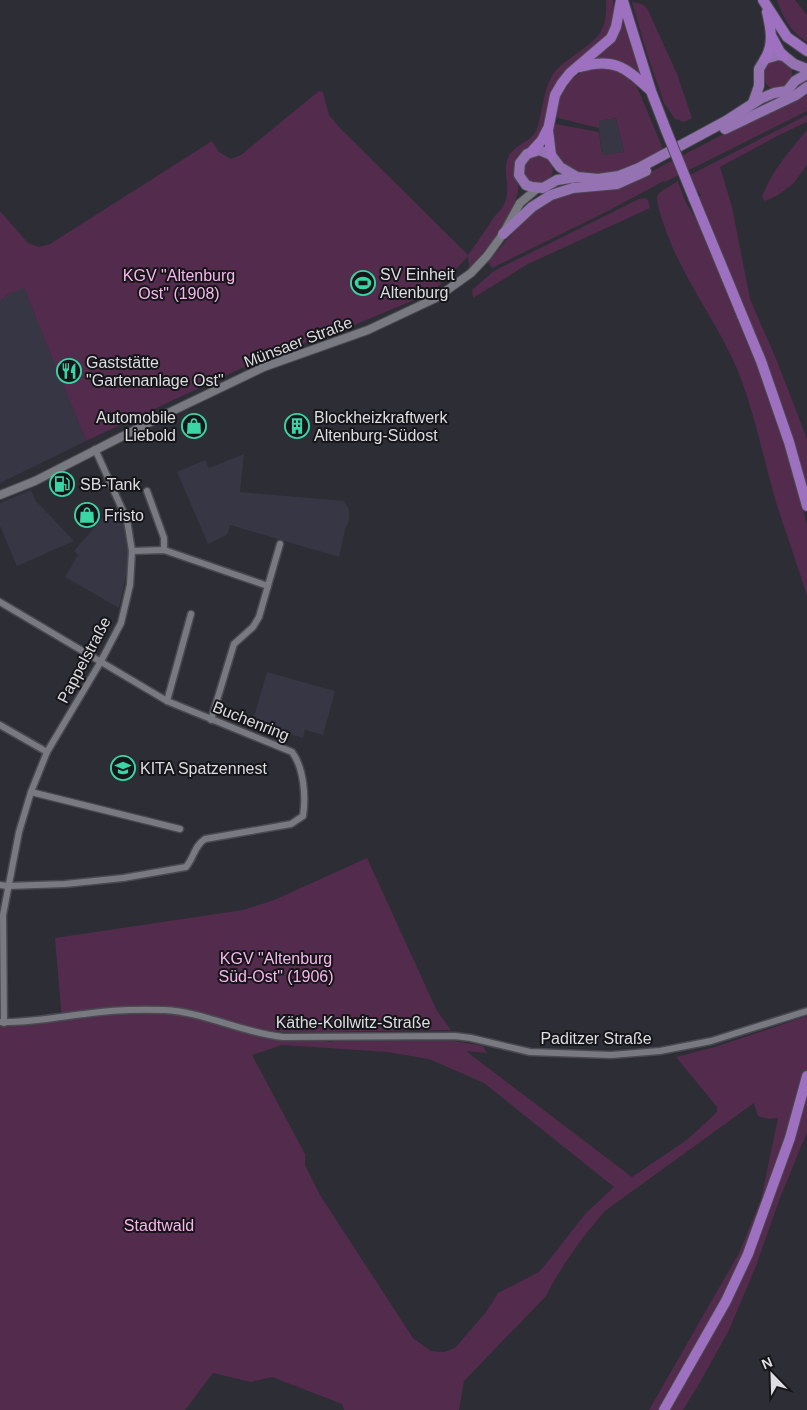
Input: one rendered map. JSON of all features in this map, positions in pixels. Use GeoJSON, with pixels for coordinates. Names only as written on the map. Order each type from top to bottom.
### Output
{"type":"FeatureCollection","features":[{"type":"Feature","properties":{"kind":"highway"},"geometry":{"type":"LineString","coordinates":[[532,151],[548,130],[555,95],[562,83],[611,38],[623,2]]}},
{"type":"Feature","properties":{"kind":"highway"},"geometry":{"type":"LineString","coordinates":[[623,2],[651,91],[761,361],[789,442],[807,506]]}},
{"type":"Feature","properties":{"kind":"highway"},"geometry":{"type":"LineString","coordinates":[[764,2],[772,36],[784,56]]}},
{"type":"Feature","properties":{"kind":"highway"},"geometry":{"type":"LineString","coordinates":[[764,2],[787,37],[807,51]]}},
{"type":"Feature","properties":{"kind":"highway"},"geometry":{"type":"LineString","coordinates":[[765,59],[772,36]]}},
{"type":"Feature","properties":{"kind":"highway"},"geometry":{"type":"LineString","coordinates":[[577,68],[603,63],[618,66],[628,70],[651,91]]}},
{"type":"Feature","properties":{"kind":"highway"},"geometry":{"type":"LineString","coordinates":[[548,130],[553,159]]}},
{"type":"Feature","properties":{"kind":"highway"},"geometry":{"type":"LineString","coordinates":[[664,1410],[726,1301],[748,1254],[790,1138],[806,1081]]}},
{"type":"Feature","properties":{"kind":"main road"},"geometry":{"type":"LineString","coordinates":[[753,102],[759,86],[759,69],[765,59],[778,55],[784,56],[794,64],[807,69]]}},
{"type":"Feature","properties":{"kind":"main road"},"geometry":{"type":"LineString","coordinates":[[577,177],[552,182],[543,188],[538,188],[526,185],[522,180],[520,163],[527,154],[539,150],[553,159],[568,173],[577,177],[589,179],[607,178],[639,168],[726,121],[753,102],[774,93],[787,91],[797,75],[794,64]]}},
{"type":"Feature","properties":{"kind":"main road"},"geometry":{"type":"LineString","coordinates":[[795,81],[807,74]]}},
{"type":"Feature","properties":{"kind":"main road"},"geometry":{"type":"LineString","coordinates":[[759,80],[765,89],[774,93]]}},
{"type":"Feature","properties":{"kind":"main road"},"geometry":{"type":"LineString","coordinates":[[503,234],[528,211],[551,195],[573,188],[617,184],[635,177],[750,116],[796,95],[807,87]]}},
{"type":"Feature","properties":{"kind":"main road"},"geometry":{"type":"LineString","coordinates":[[552,182],[557,172],[553,159]]}},
{"type":"Feature","properties":{"kind":"street","name":"Münsaer Straße"},"geometry":{"type":"LineString","coordinates":[[0,495],[35,481],[95,449],[264,367],[368,330],[424,305],[449,290],[471,273],[488,256],[503,234],[520,202],[522,180]]}},
{"type":"Feature","properties":{"kind":"street","name":"Münsaer Straße"},"geometry":{"type":"LineString","coordinates":[[520,202],[538,188]]}},
{"type":"Feature","properties":{"kind":"street","name":"Pappelstraße"},"geometry":{"type":"LineString","coordinates":[[2,1022],[3,915],[18,832],[47,752],[100,663],[121,623],[130,585],[132,551],[127,520],[95,449]]}},
{"type":"Feature","properties":{"kind":"street"},"geometry":{"type":"LineString","coordinates":[[146,491],[164,538],[164,550]]}},
{"type":"Feature","properties":{"kind":"street"},"geometry":{"type":"LineString","coordinates":[[211,720],[234,644],[253,627],[259,617],[280,544]]}},
{"type":"Feature","properties":{"kind":"street"},"geometry":{"type":"LineString","coordinates":[[132,551],[164,550],[268,586]]}},
{"type":"Feature","properties":{"kind":"street","name":"Buchenring"},"geometry":{"type":"LineString","coordinates":[[0,602],[167,701],[292,752],[297,759],[300,769],[305,804],[303,816],[291,824],[205,839],[200,842],[186,866],[124,878],[65,884],[8,886]]}},
{"type":"Feature","properties":{"kind":"street"},"geometry":{"type":"LineString","coordinates":[[167,701],[191,614]]}},
{"type":"Feature","properties":{"kind":"street"},"geometry":{"type":"LineString","coordinates":[[0,725],[47,752]]}},
{"type":"Feature","properties":{"kind":"street"},"geometry":{"type":"LineString","coordinates":[[31,792],[180,829]]}},
{"type":"Feature","properties":{"kind":"street"},"geometry":{"type":"LineString","coordinates":[[0,885],[8,886]]}},
{"type":"Feature","properties":{"kind":"street","name":"Käthe-Kollwitz-Straße"},"geometry":{"type":"LineString","coordinates":[[2,1022],[49,1020],[113,1010],[166,1010],[196,1015],[266,1036],[455,1036],[471,1038]]}},
{"type":"Feature","properties":{"kind":"street","name":"Paditzer Straße"},"geometry":{"type":"LineString","coordinates":[[471,1038],[530,1052],[611,1055],[660,1051],[712,1041],[807,1011]]}},
{"type":"Feature","properties":{"kind":"shaded area"},"geometry":{"type":"Polygon","coordinates":[[[616,118],[624,152],[602,155],[598,121],[616,118]]]}},
{"type":"Feature","properties":{"kind":"shaded area"},"geometry":{"type":"Polygon","coordinates":[[[24,287],[86,441],[0,483],[0,301],[7,295],[24,287]]]}},
{"type":"Feature","properties":{"kind":"shaded area"},"geometry":{"type":"Polygon","coordinates":[[[244,454],[240,492],[344,501],[349,509],[349,520],[339,557],[230,525],[227,535],[208,544],[177,472],[205,460],[209,468],[244,454]]]}},
{"type":"Feature","properties":{"kind":"shaded area"},"geometry":{"type":"Polygon","coordinates":[[[31,490],[35,500],[74,541],[17,566],[0,526],[0,503],[31,490]]]}},
{"type":"Feature","properties":{"kind":"shaded area"},"geometry":{"type":"Polygon","coordinates":[[[113,506],[122,519],[128,555],[119,608],[65,577],[78,555],[74,551],[113,506]]]}},
{"type":"Feature","properties":{"kind":"shaded area"},"geometry":{"type":"Polygon","coordinates":[[[267,672],[335,691],[323,735],[305,730],[303,738],[252,723],[267,672]]]}},
{"type":"Feature","properties":{"kind":"green space","name":"KGV \"Altenburg Ost\" (1908)"},"geometry":{"type":"Polygon","coordinates":[[[606,0],[613,0],[614,19],[611,29],[597,46],[560,77],[554,86],[542,131],[536,140],[520,153],[515,161],[514,169],[518,191],[511,211],[484,252],[469,268],[468,256],[435,289],[414,300],[340,331],[270,355],[86,441],[24,288],[7,295],[0,301],[0,211],[28,243],[39,247],[50,244],[212,141],[219,152],[231,159],[241,155],[319,91],[323,92],[329,115],[338,126],[468,255],[507,197],[506,165],[509,155],[534,135],[546,89],[552,76],[561,65],[592,42],[602,30],[605,22],[606,0]]]}},
{"type":"Feature","properties":{"kind":"green space"},"geometry":{"type":"Polygon","coordinates":[[[777,0],[795,0],[807,15],[807,42],[796,34],[788,24],[777,0]]]}},
{"type":"Feature","properties":{"kind":"green space"},"geometry":{"type":"Polygon","coordinates":[[[632,2],[642,4],[647,8],[677,74],[692,118],[684,122],[675,119],[664,103],[632,2]]]}},
{"type":"Feature","properties":{"kind":"green space"},"geometry":{"type":"Polygon","coordinates":[[[622,19],[640,73],[618,62],[596,60],[595,58],[622,19]]]}},
{"type":"Feature","properties":{"kind":"green space"},"geometry":{"type":"Polygon","coordinates":[[[777,59],[783,60],[791,68],[791,80],[783,88],[777,89],[771,88],[763,80],[762,74],[763,68],[771,60],[777,59]]]}},
{"type":"Feature","properties":{"kind":"green space"},"geometry":{"type":"Polygon","coordinates":[[[593,67],[617,70],[635,82],[663,149],[621,170],[592,174],[573,170],[558,159],[552,144],[556,124],[599,132],[602,155],[624,152],[616,118],[599,121],[599,128],[556,116],[562,92],[578,74],[593,67]]]}},
{"type":"Feature","properties":{"kind":"green space"},"geometry":{"type":"Polygon","coordinates":[[[807,91],[807,111],[492,268],[488,262],[527,216],[558,196],[635,180],[807,91]]]}},
{"type":"Feature","properties":{"kind":"green space"},"geometry":{"type":"Polygon","coordinates":[[[807,115],[807,122],[720,167],[732,207],[750,299],[777,361],[807,439],[807,487],[771,377],[699,197],[701,196],[696,191],[690,175],[807,115]]]}},
{"type":"Feature","properties":{"kind":"green space"},"geometry":{"type":"Polygon","coordinates":[[[807,130],[807,165],[793,184],[778,195],[765,201],[762,197],[770,179],[807,130]]]}},
{"type":"Feature","properties":{"kind":"green space"},"geometry":{"type":"Polygon","coordinates":[[[538,154],[549,158],[553,169],[549,180],[538,184],[527,180],[523,169],[527,158],[538,154]]]}},
{"type":"Feature","properties":{"kind":"green space"},"geometry":{"type":"Polygon","coordinates":[[[678,181],[686,203],[699,223],[757,362],[785,443],[807,525],[807,596],[775,499],[754,418],[738,371],[720,334],[680,263],[660,215],[657,196],[660,192],[678,181]]]}},
{"type":"Feature","properties":{"kind":"green space"},"geometry":{"type":"Polygon","coordinates":[[[644,198],[648,200],[650,208],[528,264],[473,298],[472,290],[494,271],[644,198]]]}},
{"type":"Feature","properties":{"kind":"green space","name":"Stadtwald"},"geometry":{"type":"Polygon","coordinates":[[[367,858],[437,1011],[451,1030],[279,1032],[255,1028],[240,1032],[271,1037],[324,1040],[329,1042],[338,1040],[454,1041],[483,1046],[487,1053],[466,1051],[632,1177],[688,1139],[717,1112],[717,1107],[676,1057],[715,1047],[807,1016],[807,1132],[780,1198],[756,1266],[729,1330],[683,1410],[649,1410],[739,1253],[761,1199],[778,1118],[769,1119],[758,1116],[754,1103],[605,1211],[573,1252],[546,1296],[464,1381],[459,1410],[344,1410],[342,1404],[272,1377],[251,1382],[213,1373],[185,1410],[0,1410],[0,1027],[62,1021],[55,938],[243,910],[274,900],[367,858]],[[282,1045],[252,1055],[305,1154],[305,1165],[320,1195],[413,1338],[431,1351],[444,1352],[455,1348],[486,1312],[498,1293],[539,1272],[585,1214],[614,1187],[484,1083],[429,1059],[387,1052],[282,1045]]]}},
{"type":"Feature","properties":{"kind":"place","name":"SV Einheit Altenburg"},"geometry":{"type":"Point","coordinates":[363,283]}},
{"type":"Feature","properties":{"kind":"place","name":"Gaststätte \"Gartenanlage Ost\""},"geometry":{"type":"Point","coordinates":[69,371]}},
{"type":"Feature","properties":{"kind":"place","name":"Automobile Liebold"},"geometry":{"type":"Point","coordinates":[194,426]}},
{"type":"Feature","properties":{"kind":"place","name":"Blockheizkraftwerk Altenburg-Südost"},"geometry":{"type":"Point","coordinates":[297,426]}},
{"type":"Feature","properties":{"kind":"place","name":"SB-Tank"},"geometry":{"type":"Point","coordinates":[62,484]}},
{"type":"Feature","properties":{"kind":"place","name":"Fristo"},"geometry":{"type":"Point","coordinates":[87,515]}},
{"type":"Feature","properties":{"kind":"place","name":"KITA Spatzennest"},"geometry":{"type":"Point","coordinates":[123,768]}},
{"type":"Feature","properties":{"kind":"park label","name":"KGV \"Altenburg Süd-Ost\" (1906)"},"geometry":{"type":"Point","coordinates":[276,967]}}]}
